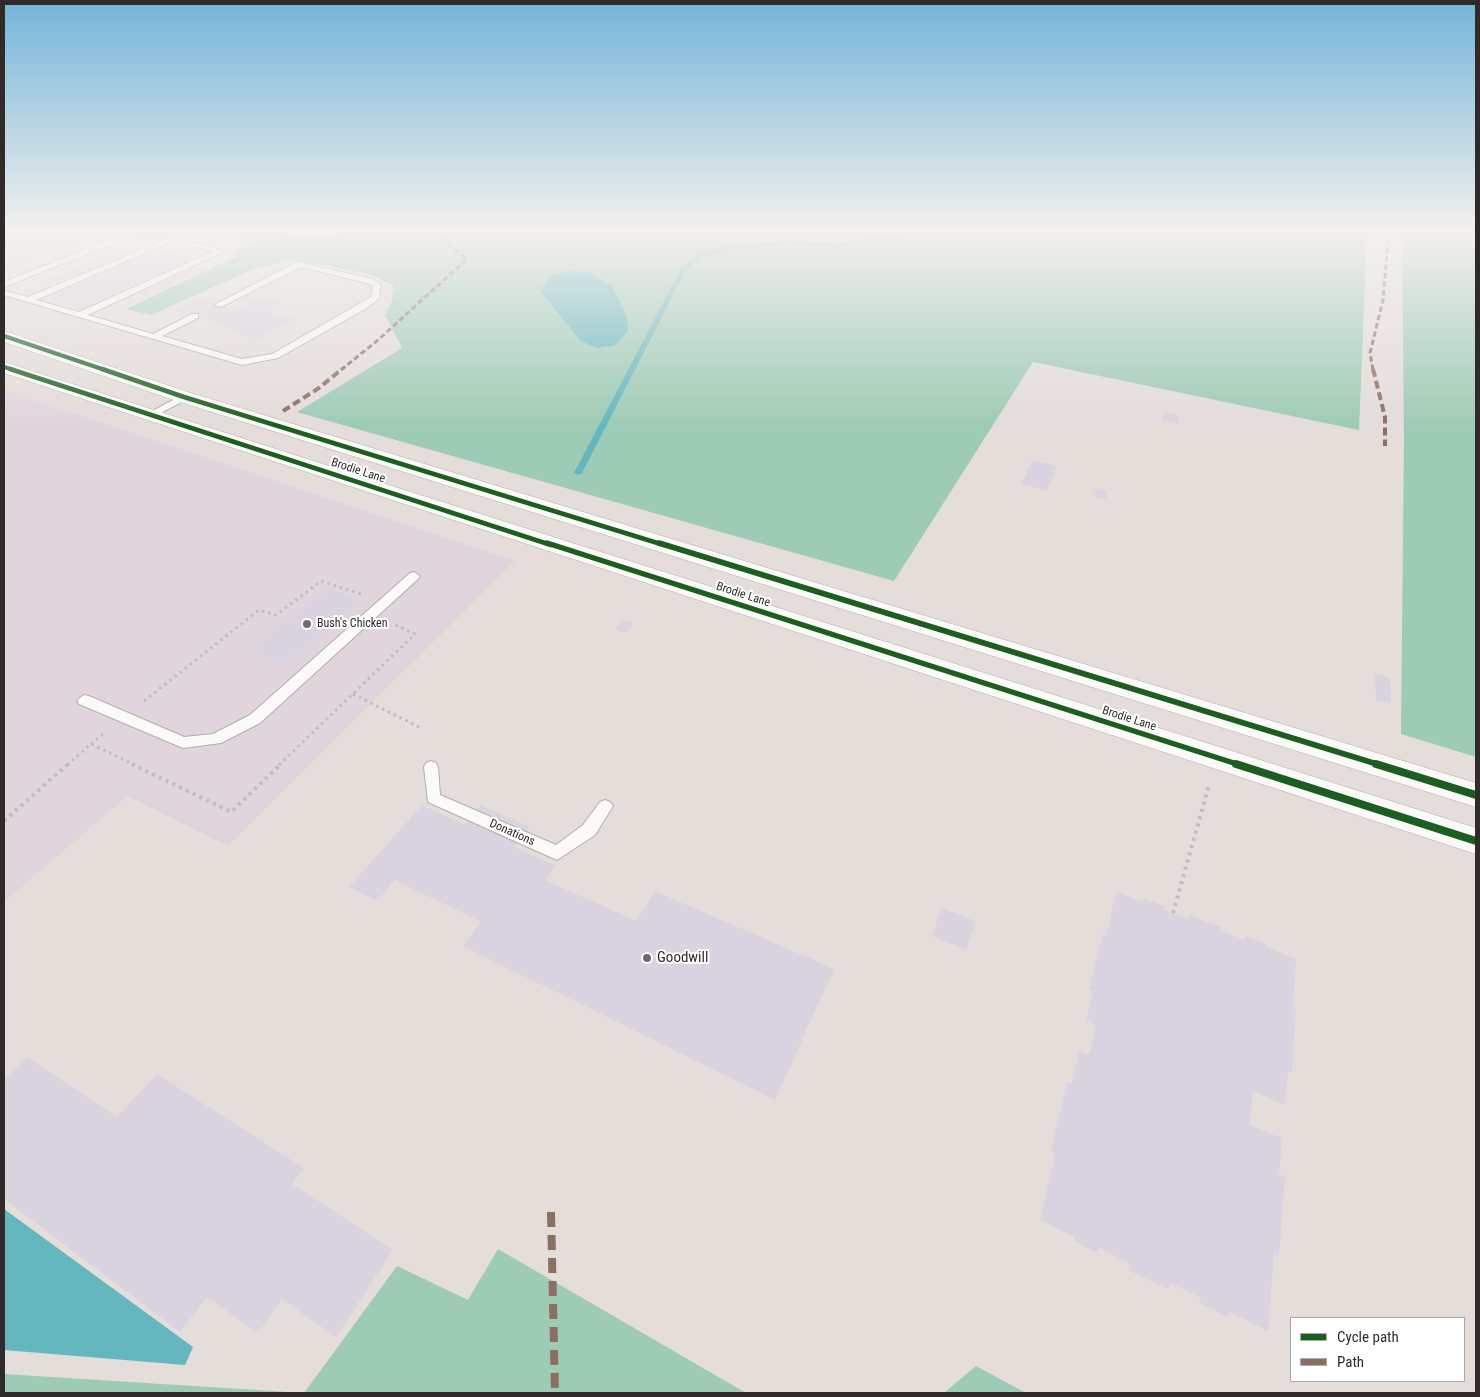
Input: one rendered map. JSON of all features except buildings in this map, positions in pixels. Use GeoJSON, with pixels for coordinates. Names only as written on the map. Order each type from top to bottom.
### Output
{"type":"FeatureCollection","features":[{"type":"Feature","properties":{"kind":"main road","name":"Brodie Lane"},"geometry":{"type":"LineString","coordinates":[[4,336],[184,396],[1476,795]]}},
{"type":"Feature","properties":{"kind":"main road","name":"Brodie Lane"},"geometry":{"type":"LineString","coordinates":[[4,367],[1476,842]]}},
{"type":"Feature","properties":{"kind":"main road"},"geometry":{"type":"LineString","coordinates":[[973,680],[982,643]]}},
{"type":"Feature","properties":{"kind":"lane"},"geometry":{"type":"LineString","coordinates":[[19,297],[242,362],[275,356],[364,306],[375,297]]}},
{"type":"Feature","properties":{"kind":"lane"},"geometry":{"type":"LineString","coordinates":[[29,300],[36,297]]}},
{"type":"Feature","properties":{"kind":"lane"},"geometry":{"type":"LineString","coordinates":[[80,315],[119,297]]}},
{"type":"Feature","properties":{"kind":"lane"},"geometry":{"type":"LineString","coordinates":[[218,305],[234,297]]}},
{"type":"Feature","properties":{"kind":"lane"},"geometry":{"type":"LineString","coordinates":[[155,336],[195,316]]}},
{"type":"Feature","properties":{"kind":"lane"},"geometry":{"type":"LineString","coordinates":[[152,414],[184,396]]}},
{"type":"Feature","properties":{"kind":"lane"},"geometry":{"type":"LineString","coordinates":[[84,700],[183,743],[216,739],[255,719],[414,576]]}},
{"type":"Feature","properties":{"kind":"lane","name":"Donations"},"geometry":{"type":"LineString","coordinates":[[431,767],[433,798],[557,853],[589,830],[605,806]]}},
{"type":"Feature","properties":{"kind":"path"},"geometry":{"type":"LineString","coordinates":[[353,694],[421,728]]}},
{"type":"Feature","properties":{"kind":"path"},"geometry":{"type":"LineString","coordinates":[[1173,913],[1211,778]]}},
{"type":"Feature","properties":{"kind":"path"},"geometry":{"type":"LineString","coordinates":[[4,821],[30,797]]}},
{"type":"Feature","properties":{"kind":"shaded area"},"geometry":{"type":"Polygon","coordinates":[[[4,390],[515,561],[228,846],[128,796],[4,902],[4,390]]]}},
{"type":"Feature","properties":{"kind":"green space"},"geometry":{"type":"Polygon","coordinates":[[[151,297],[191,297],[151,315],[126,309],[151,297]]]}},
{"type":"Feature","properties":{"kind":"green space"},"geometry":{"type":"Polygon","coordinates":[[[392,297],[1364,297],[1359,430],[1033,362],[894,581],[297,412],[402,348],[385,315],[392,297]]]}},
{"type":"Feature","properties":{"kind":"green space"},"geometry":{"type":"Polygon","coordinates":[[[1403,297],[1476,297],[1476,757],[1401,734],[1404,440],[1403,297]]]}},
{"type":"Feature","properties":{"kind":"green space"},"geometry":{"type":"Polygon","coordinates":[[[498,1249],[746,1393],[304,1393],[397,1266],[468,1300],[498,1249]]]}},
{"type":"Feature","properties":{"kind":"green space"},"geometry":{"type":"Polygon","coordinates":[[[976,1366],[1026,1393],[944,1393],[976,1366]]]}},
{"type":"Feature","properties":{"kind":"green space"},"geometry":{"type":"Polygon","coordinates":[[[4,1374],[304,1393],[4,1393],[4,1374]]]}},
{"type":"Feature","properties":{"kind":"water"},"geometry":{"type":"Polygon","coordinates":[[[545,297],[617,297],[627,317],[628,331],[616,345],[597,348],[581,341],[545,297]]]}},
{"type":"Feature","properties":{"kind":"water"},"geometry":{"type":"Polygon","coordinates":[[[4,1209],[193,1347],[185,1365],[4,1350],[4,1209]]]}},
{"type":"Feature","properties":{"kind":"waterway"},"geometry":{"type":"LineString","coordinates":[[578,473],[669,297]]}},
{"type":"Feature","properties":{"kind":"marked path"},"geometry":{"type":"LineString","coordinates":[[283,411],[319,388],[378,340],[425,297]]}},
{"type":"Feature","properties":{"kind":"marked path"},"geometry":{"type":"LineString","coordinates":[[1383,297],[1370,353],[1374,377],[1385,417],[1385,446]]}},
{"type":"Feature","properties":{"kind":"marked path"},"geometry":{"type":"LineString","coordinates":[[551,1212],[555,1393]]}},
{"type":"Feature","properties":{"kind":"cycle path"},"geometry":{"type":"LineString","coordinates":[[4,336],[184,397],[1476,795]]}},
{"type":"Feature","properties":{"kind":"cycle path"},"geometry":{"type":"LineString","coordinates":[[4,367],[368,486],[1476,841]]}},
{"type":"Feature","properties":{"kind":"place","name":"Bush's Chicken"},"geometry":{"type":"Point","coordinates":[307,624]}},
{"type":"Feature","properties":{"kind":"place","name":"Goodwill"},"geometry":{"type":"Point","coordinates":[647,958]}}]}
